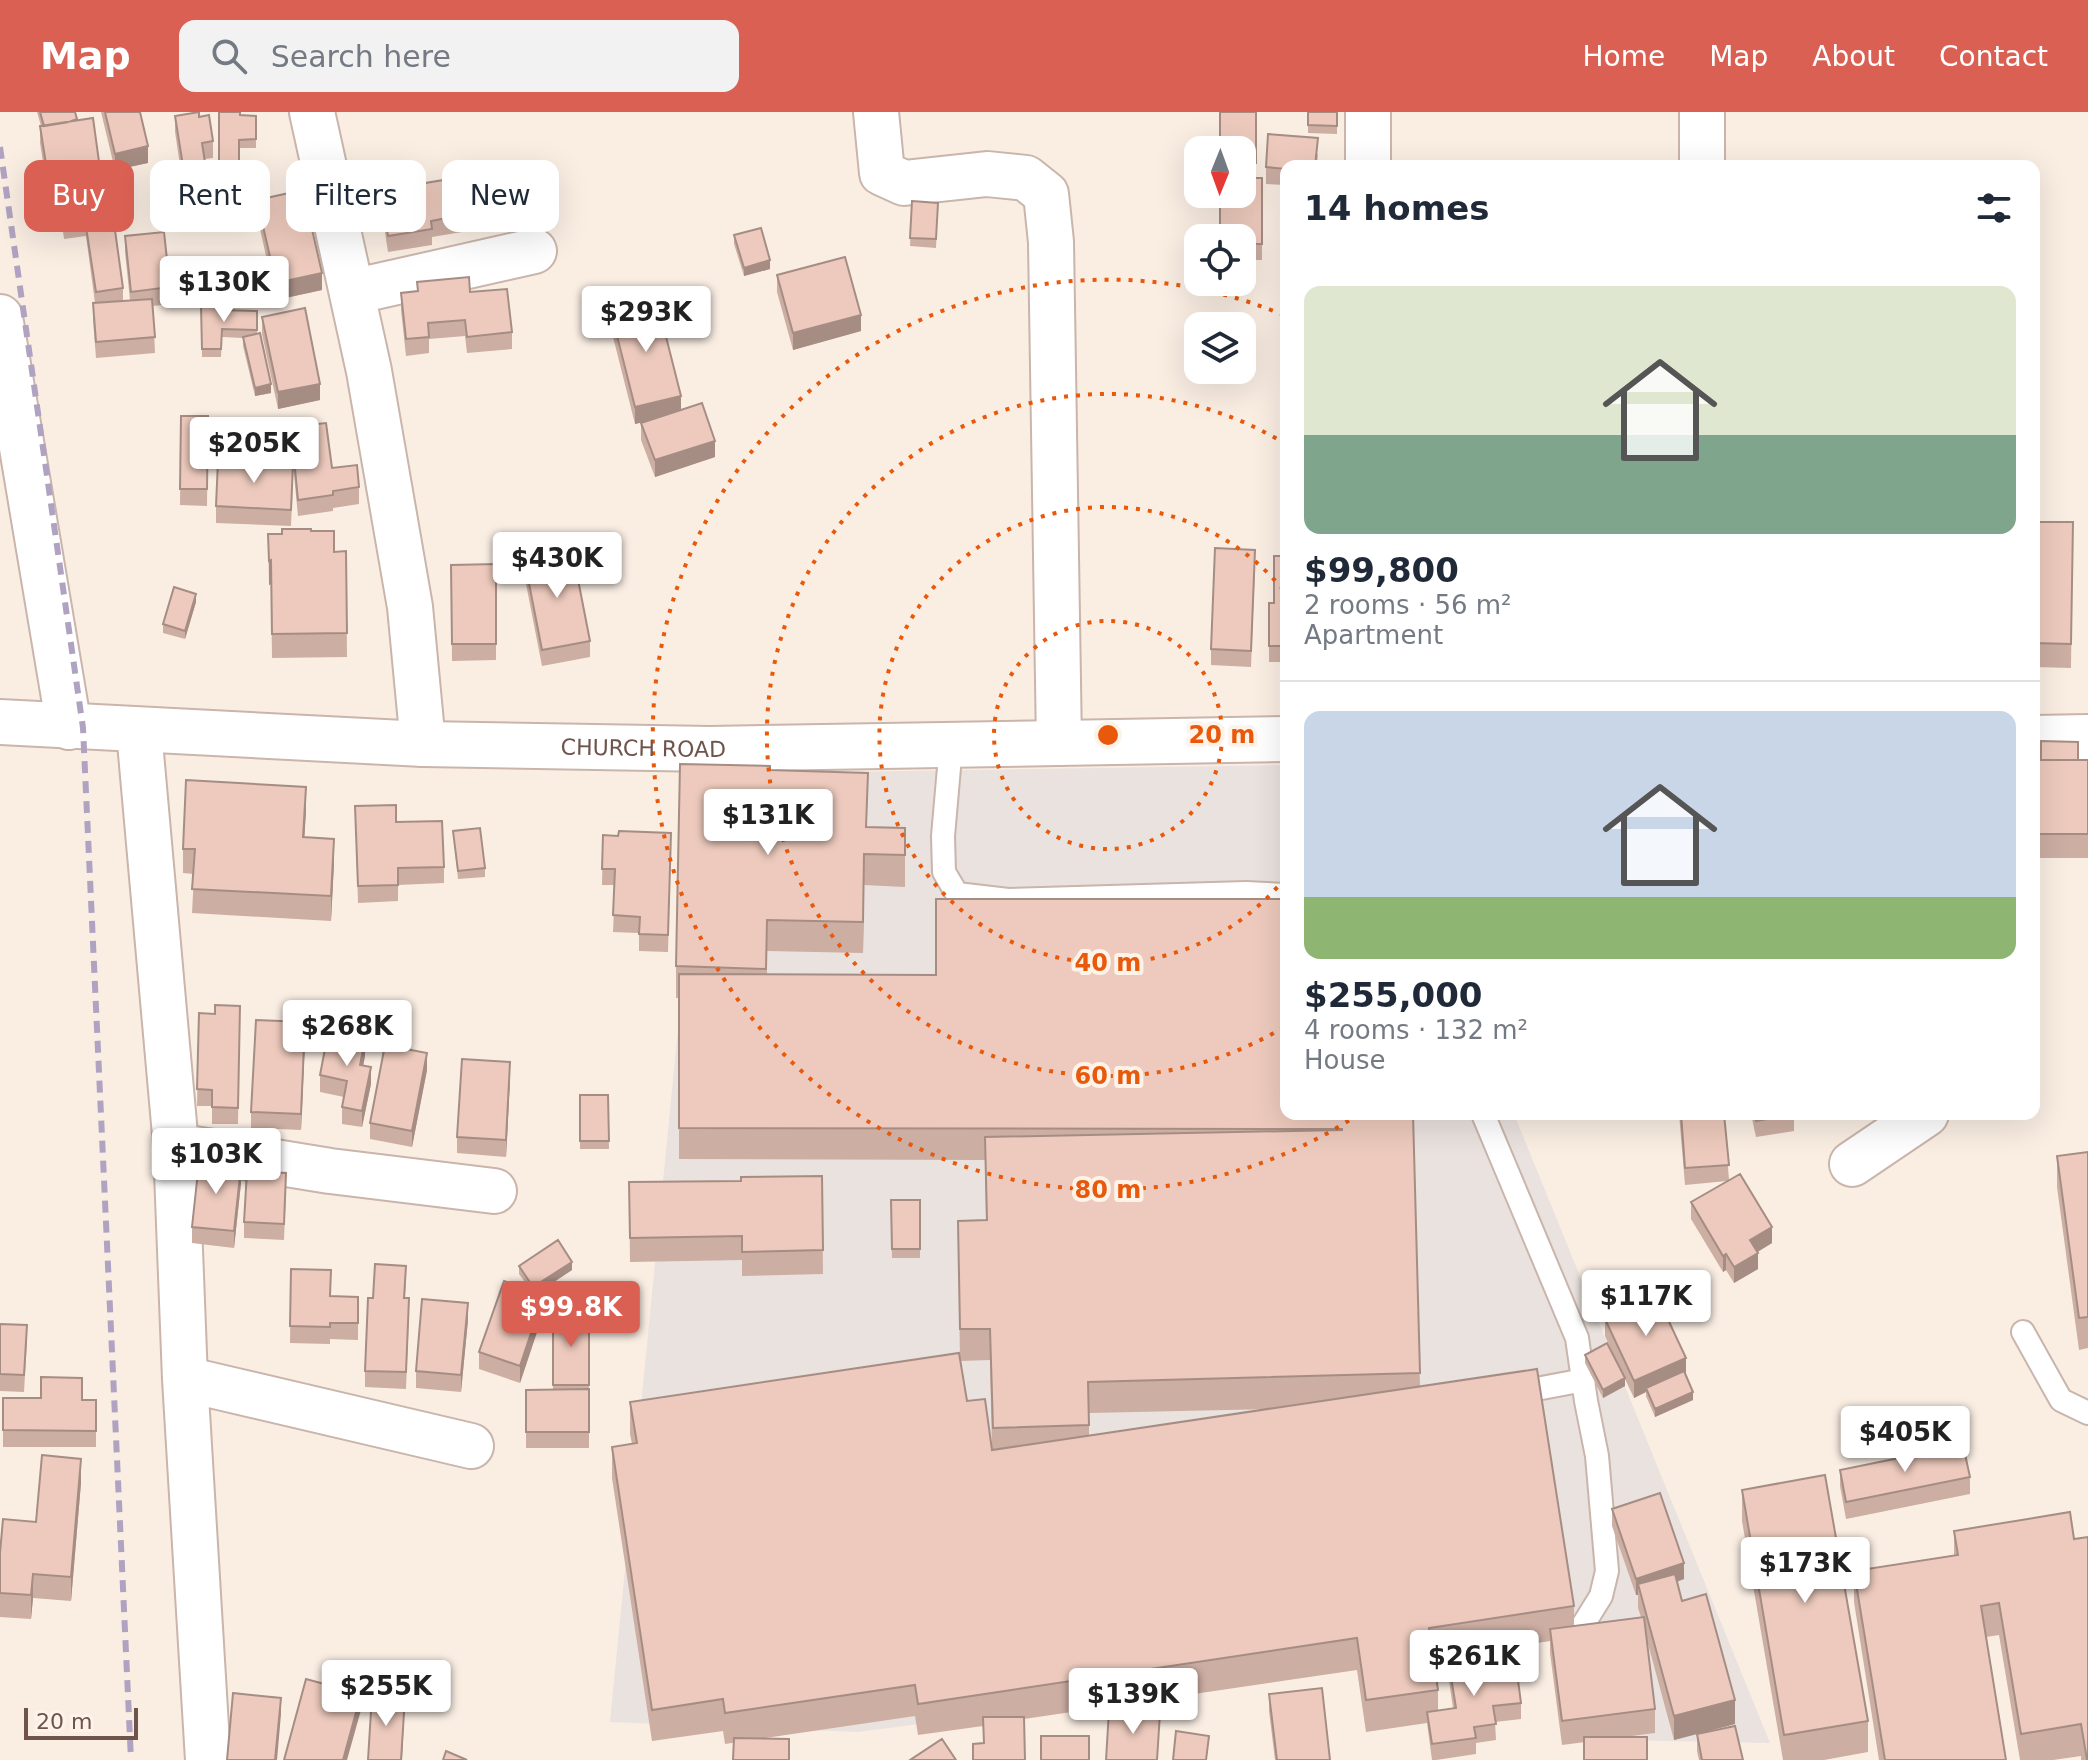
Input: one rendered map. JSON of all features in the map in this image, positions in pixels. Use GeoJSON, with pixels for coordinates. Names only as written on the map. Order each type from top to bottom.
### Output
{"type":"FeatureCollection","features":[{"type":"Feature","properties":{"kind":"street"},"geometry":{"type":"LineString","coordinates":[[312,112],[369,371],[410,607],[423,744]]}},
{"type":"Feature","properties":{"kind":"street"},"geometry":{"type":"LineString","coordinates":[[876,112],[882,173],[904,183],[987,174],[1026,178],[1046,194],[1051,242],[1059,743]]}},
{"type":"Feature","properties":{"kind":"street"},"geometry":{"type":"LineString","coordinates":[[1368,112],[1368,160]]}},
{"type":"Feature","properties":{"kind":"street"},"geometry":{"type":"LineString","coordinates":[[1702,112],[1702,160]]}},
{"type":"Feature","properties":{"kind":"street"},"geometry":{"type":"LineString","coordinates":[[352,292],[534,251]]}},
{"type":"Feature","properties":{"kind":"street"},"geometry":{"type":"LineString","coordinates":[[0,317],[69,727]]}},
{"type":"Feature","properties":{"kind":"street","name":"CHURCH ROAD"},"geometry":{"type":"LineString","coordinates":[[0,722],[423,744],[710,749],[1280,739]]}},
{"type":"Feature","properties":{"kind":"street"},"geometry":{"type":"LineString","coordinates":[[139,731],[176,1146],[185,1379],[208,1760]]}},
{"type":"Feature","properties":{"kind":"street"},"geometry":{"type":"LineString","coordinates":[[2040,738],[2088,737]]}},
{"type":"Feature","properties":{"kind":"street"},"geometry":{"type":"LineString","coordinates":[[1852,1164],[1917,1120]]}},
{"type":"Feature","properties":{"kind":"street"},"geometry":{"type":"LineString","coordinates":[[176,1146],[330,1171],[494,1191]]}},
{"type":"Feature","properties":{"kind":"street"},"geometry":{"type":"LineString","coordinates":[[185,1379],[471,1446]]}},
{"type":"Feature","properties":{"kind":"lane"},"geometry":{"type":"LineString","coordinates":[[951,745],[943,836],[944,872],[957,894],[1008,900],[1280,895]]}},
{"type":"Feature","properties":{"kind":"lane"},"geometry":{"type":"LineString","coordinates":[[1486,1120],[1577,1338],[1597,1456],[1607,1571],[1601,1596],[1583,1625]]}},
{"type":"Feature","properties":{"kind":"lane"},"geometry":{"type":"LineString","coordinates":[[2023,1332],[2061,1400],[2088,1413]]}},
{"type":"Feature","properties":{"kind":"lane"},"geometry":{"type":"LineString","coordinates":[[1485,1398],[1584,1380]]}},
{"type":"Feature","properties":{"kind":"shaded area"},"geometry":{"type":"Polygon","coordinates":[[[1280,765],[1280,1120],[1516,1120],[1770,1743],[1566,1739],[1552,1641],[858,1732],[610,1722],[703,774],[1280,765]]]}},
{"type":"Feature","properties":{"kind":"building"},"geometry":{"type":"Polygon","coordinates":[[[40,112],[75,112],[77,119],[44,126],[40,112]]]}},
{"type":"Feature","properties":{"kind":"building"},"geometry":{"type":"Polygon","coordinates":[[[105,112],[140,112],[148,146],[115,154],[105,112]]]}},
{"type":"Feature","properties":{"kind":"building"},"geometry":{"type":"Polygon","coordinates":[[[199,112],[199,117],[209,115],[213,141],[202,143],[205,160],[182,160],[175,116],[199,112]]]}},
{"type":"Feature","properties":{"kind":"building"},"geometry":{"type":"Polygon","coordinates":[[[219,112],[256,116],[256,139],[239,140],[239,160],[219,160],[219,112]]]}},
{"type":"Feature","properties":{"kind":"building"},"geometry":{"type":"Polygon","coordinates":[[[1220,112],[1256,112],[1256,136],[1220,136],[1220,112]]]}},
{"type":"Feature","properties":{"kind":"building"},"geometry":{"type":"Polygon","coordinates":[[[1308,112],[1337,112],[1337,126],[1308,125],[1308,112]]]}},
{"type":"Feature","properties":{"kind":"building"},"geometry":{"type":"Polygon","coordinates":[[[93,118],[99,160],[45,160],[40,126],[93,118]]]}},
{"type":"Feature","properties":{"kind":"building"},"geometry":{"type":"Polygon","coordinates":[[[1268,134],[1318,138],[1316,160],[1280,160],[1280,168],[1266,167],[1268,134]]]}},
{"type":"Feature","properties":{"kind":"building"},"geometry":{"type":"Polygon","coordinates":[[[1256,178],[1262,178],[1262,244],[1256,244],[1256,224],[1220,224],[1220,208],[1256,208],[1256,178]]]}},
{"type":"Feature","properties":{"kind":"building"},"geometry":{"type":"Polygon","coordinates":[[[442,180],[442,219],[431,221],[432,229],[426,230],[426,183],[442,180]]]}},
{"type":"Feature","properties":{"kind":"building"},"geometry":{"type":"Polygon","coordinates":[[[286,194],[286,232],[313,232],[322,273],[276,283],[264,232],[270,232],[270,197],[286,194]]]}},
{"type":"Feature","properties":{"kind":"building"},"geometry":{"type":"Polygon","coordinates":[[[912,201],[938,203],[936,239],[910,238],[912,201]]]}},
{"type":"Feature","properties":{"kind":"building"},"geometry":{"type":"Polygon","coordinates":[[[761,228],[770,260],[744,268],[734,235],[761,228]]]}},
{"type":"Feature","properties":{"kind":"building"},"geometry":{"type":"Polygon","coordinates":[[[87,232],[115,232],[123,288],[96,292],[87,232]]]}},
{"type":"Feature","properties":{"kind":"building"},"geometry":{"type":"Polygon","coordinates":[[[164,232],[170,287],[131,292],[125,236],[164,232]]]}},
{"type":"Feature","properties":{"kind":"building"},"geometry":{"type":"Polygon","coordinates":[[[387,232],[413,232],[388,236],[387,232]]]}},
{"type":"Feature","properties":{"kind":"building"},"geometry":{"type":"Polygon","coordinates":[[[845,257],[861,315],[793,333],[777,275],[845,257]]]}},
{"type":"Feature","properties":{"kind":"building"},"geometry":{"type":"Polygon","coordinates":[[[469,277],[470,292],[507,289],[512,332],[467,337],[465,320],[428,323],[429,337],[406,339],[401,293],[418,291],[417,282],[469,277]]]}},
{"type":"Feature","properties":{"kind":"building"},"geometry":{"type":"Polygon","coordinates":[[[152,299],[155,337],[96,342],[93,303],[152,299]]]}},
{"type":"Feature","properties":{"kind":"building"},"geometry":{"type":"Polygon","coordinates":[[[657,301],[681,396],[635,407],[611,312],[657,301]]]}},
{"type":"Feature","properties":{"kind":"building"},"geometry":{"type":"Polygon","coordinates":[[[201,306],[257,311],[257,330],[222,329],[221,349],[202,349],[201,306]]]}},
{"type":"Feature","properties":{"kind":"building"},"geometry":{"type":"Polygon","coordinates":[[[305,308],[320,384],[278,392],[262,317],[305,308]]]}},
{"type":"Feature","properties":{"kind":"building"},"geometry":{"type":"Polygon","coordinates":[[[260,333],[271,384],[255,388],[243,337],[260,333]]]}},
{"type":"Feature","properties":{"kind":"building"},"geometry":{"type":"Polygon","coordinates":[[[702,403],[715,441],[655,460],[641,423],[702,403]]]}},
{"type":"Feature","properties":{"kind":"building"},"geometry":{"type":"Polygon","coordinates":[[[181,416],[208,416],[207,489],[180,489],[181,416]]]}},
{"type":"Feature","properties":{"kind":"building"},"geometry":{"type":"Polygon","coordinates":[[[326,423],[332,468],[357,465],[359,487],[333,491],[333,495],[298,500],[291,427],[326,423]]]}},
{"type":"Feature","properties":{"kind":"building"},"geometry":{"type":"Polygon","coordinates":[[[218,460],[293,464],[291,510],[216,506],[218,460]]]}},
{"type":"Feature","properties":{"kind":"building"},"geometry":{"type":"Polygon","coordinates":[[[2040,522],[2073,522],[2071,644],[2040,643],[2040,522]]]}},
{"type":"Feature","properties":{"kind":"building"},"geometry":{"type":"Polygon","coordinates":[[[282,529],[334,531],[334,552],[346,551],[347,633],[272,634],[268,534],[282,534],[282,529]]]}},
{"type":"Feature","properties":{"kind":"building"},"geometry":{"type":"Polygon","coordinates":[[[560,546],[564,561],[574,559],[590,641],[542,650],[526,568],[540,565],[537,550],[560,546]]]}},
{"type":"Feature","properties":{"kind":"building"},"geometry":{"type":"Polygon","coordinates":[[[1215,548],[1255,550],[1251,651],[1211,649],[1215,548]]]}},
{"type":"Feature","properties":{"kind":"building"},"geometry":{"type":"Polygon","coordinates":[[[1274,556],[1280,556],[1280,646],[1269,646],[1269,603],[1274,603],[1274,556]]]}},
{"type":"Feature","properties":{"kind":"building"},"geometry":{"type":"Polygon","coordinates":[[[496,564],[496,644],[452,644],[451,565],[496,564]]]}},
{"type":"Feature","properties":{"kind":"building"},"geometry":{"type":"Polygon","coordinates":[[[174,587],[196,594],[185,631],[163,624],[174,587]]]}},
{"type":"Feature","properties":{"kind":"building"},"geometry":{"type":"Polygon","coordinates":[[[2041,741],[2078,742],[2078,760],[2041,760],[2041,741]]]}},
{"type":"Feature","properties":{"kind":"building"},"geometry":{"type":"Polygon","coordinates":[[[2040,760],[2088,760],[2088,834],[2040,834],[2040,760]]]}},
{"type":"Feature","properties":{"kind":"building"},"geometry":{"type":"Polygon","coordinates":[[[680,764],[868,773],[866,827],[905,828],[905,855],[864,854],[863,922],[767,920],[766,969],[676,966],[680,764]]]}},
{"type":"Feature","properties":{"kind":"building"},"geometry":{"type":"Polygon","coordinates":[[[186,780],[306,787],[303,837],[334,839],[331,896],[192,889],[195,849],[183,849],[186,780]]]}},
{"type":"Feature","properties":{"kind":"building"},"geometry":{"type":"Polygon","coordinates":[[[396,805],[396,822],[442,821],[444,867],[398,868],[398,885],[358,886],[355,806],[396,805]]]}},
{"type":"Feature","properties":{"kind":"building"},"geometry":{"type":"Polygon","coordinates":[[[480,828],[485,868],[458,871],[453,831],[480,828]]]}},
{"type":"Feature","properties":{"kind":"building"},"geometry":{"type":"Polygon","coordinates":[[[619,831],[671,833],[668,935],[639,934],[640,917],[613,915],[615,869],[602,869],[603,835],[618,836],[619,831]]]}},
{"type":"Feature","properties":{"kind":"building"},"geometry":{"type":"Polygon","coordinates":[[[936,899],[1280,899],[1280,1120],[1413,1120],[1420,1373],[1088,1382],[1089,1425],[993,1428],[990,1329],[960,1329],[958,1221],[987,1220],[985,1137],[1342,1129],[679,1128],[679,974],[936,975],[936,899]]]}},
{"type":"Feature","properties":{"kind":"building"},"geometry":{"type":"Polygon","coordinates":[[[215,1005],[240,1006],[238,1108],[212,1107],[212,1090],[197,1089],[199,1013],[215,1014],[215,1005]]]}},
{"type":"Feature","properties":{"kind":"building"},"geometry":{"type":"Polygon","coordinates":[[[256,1020],[305,1022],[301,1114],[251,1112],[256,1020]]]}},
{"type":"Feature","properties":{"kind":"building"},"geometry":{"type":"Polygon","coordinates":[[[328,1033],[365,1040],[360,1065],[371,1067],[362,1111],[342,1107],[347,1081],[320,1075],[328,1033]]]}},
{"type":"Feature","properties":{"kind":"building"},"geometry":{"type":"Polygon","coordinates":[[[385,1045],[427,1053],[412,1131],[370,1123],[385,1045]]]}},
{"type":"Feature","properties":{"kind":"building"},"geometry":{"type":"Polygon","coordinates":[[[462,1059],[510,1062],[506,1140],[457,1137],[462,1059]]]}},
{"type":"Feature","properties":{"kind":"building"},"geometry":{"type":"Polygon","coordinates":[[[580,1095],[608,1095],[609,1141],[580,1141],[580,1095]]]}},
{"type":"Feature","properties":{"kind":"building"},"geometry":{"type":"Polygon","coordinates":[[[1681,1120],[1725,1120],[1729,1165],[1685,1168],[1681,1120]]]}},
{"type":"Feature","properties":{"kind":"building"},"geometry":{"type":"Polygon","coordinates":[[[2088,1152],[2088,1317],[2079,1318],[2057,1156],[2088,1152]]]}},
{"type":"Feature","properties":{"kind":"building"},"geometry":{"type":"Polygon","coordinates":[[[199,1162],[241,1166],[234,1231],[192,1227],[199,1162]]]}},
{"type":"Feature","properties":{"kind":"building"},"geometry":{"type":"Polygon","coordinates":[[[247,1171],[286,1173],[284,1224],[244,1222],[247,1171]]]}},
{"type":"Feature","properties":{"kind":"building"},"geometry":{"type":"Polygon","coordinates":[[[1740,1174],[1772,1227],[1750,1240],[1758,1253],[1734,1267],[1726,1254],[1723,1256],[1691,1202],[1740,1174]]]}},
{"type":"Feature","properties":{"kind":"building"},"geometry":{"type":"Polygon","coordinates":[[[822,1176],[823,1250],[742,1252],[742,1236],[630,1238],[629,1182],[741,1181],[741,1177],[822,1176]]]}},
{"type":"Feature","properties":{"kind":"building"},"geometry":{"type":"Polygon","coordinates":[[[891,1200],[920,1200],[920,1249],[892,1249],[891,1200]]]}},
{"type":"Feature","properties":{"kind":"building"},"geometry":{"type":"Polygon","coordinates":[[[558,1240],[572,1262],[533,1287],[519,1266],[558,1240]]]}},
{"type":"Feature","properties":{"kind":"building"},"geometry":{"type":"Polygon","coordinates":[[[375,1264],[406,1266],[404,1298],[409,1298],[406,1372],[365,1371],[368,1298],[373,1298],[375,1264]]]}},
{"type":"Feature","properties":{"kind":"building"},"geometry":{"type":"Polygon","coordinates":[[[291,1269],[331,1270],[330,1296],[358,1297],[358,1323],[330,1323],[330,1327],[290,1326],[291,1269]]]}},
{"type":"Feature","properties":{"kind":"building"},"geometry":{"type":"Polygon","coordinates":[[[504,1281],[544,1294],[520,1366],[479,1352],[504,1281]]]}},
{"type":"Feature","properties":{"kind":"building"},"geometry":{"type":"Polygon","coordinates":[[[1657,1296],[1686,1358],[1634,1381],[1605,1319],[1657,1296]]]}},
{"type":"Feature","properties":{"kind":"building"},"geometry":{"type":"Polygon","coordinates":[[[422,1299],[468,1303],[461,1375],[416,1371],[422,1299]]]}},
{"type":"Feature","properties":{"kind":"building"},"geometry":{"type":"Polygon","coordinates":[[[553,1313],[589,1313],[589,1385],[553,1385],[553,1313]]]}},
{"type":"Feature","properties":{"kind":"building"},"geometry":{"type":"Polygon","coordinates":[[[0,1324],[27,1325],[24,1375],[0,1374],[0,1324]]]}},
{"type":"Feature","properties":{"kind":"building"},"geometry":{"type":"Polygon","coordinates":[[[1607,1343],[1625,1378],[1603,1390],[1585,1355],[1607,1343]]]}},
{"type":"Feature","properties":{"kind":"building"},"geometry":{"type":"Polygon","coordinates":[[[959,1353],[967,1401],[985,1399],[992,1450],[1537,1369],[1574,1606],[1429,1628],[1438,1690],[1366,1700],[1357,1638],[918,1704],[915,1685],[725,1713],[723,1699],[652,1710],[612,1447],[637,1443],[630,1402],[959,1353]]]}},
{"type":"Feature","properties":{"kind":"building"},"geometry":{"type":"Polygon","coordinates":[[[1684,1371],[1693,1392],[1655,1409],[1646,1388],[1684,1371]]]}},
{"type":"Feature","properties":{"kind":"building"},"geometry":{"type":"Polygon","coordinates":[[[41,1377],[82,1378],[82,1400],[96,1400],[96,1431],[3,1430],[3,1398],[41,1398],[41,1377]]]}},
{"type":"Feature","properties":{"kind":"building"},"geometry":{"type":"Polygon","coordinates":[[[589,1389],[589,1432],[526,1432],[526,1390],[589,1389]]]}},
{"type":"Feature","properties":{"kind":"building"},"geometry":{"type":"Polygon","coordinates":[[[1963,1445],[1970,1477],[1846,1502],[1840,1470],[1963,1445]]]}},
{"type":"Feature","properties":{"kind":"building"},"geometry":{"type":"Polygon","coordinates":[[[42,1455],[81,1459],[71,1577],[33,1574],[31,1595],[0,1593],[3,1519],[36,1522],[42,1455]]]}},
{"type":"Feature","properties":{"kind":"building"},"geometry":{"type":"Polygon","coordinates":[[[1825,1475],[1868,1721],[1784,1735],[1742,1490],[1825,1475]]]}},
{"type":"Feature","properties":{"kind":"building"},"geometry":{"type":"Polygon","coordinates":[[[1660,1493],[1684,1563],[1636,1579],[1612,1509],[1660,1493]]]}},
{"type":"Feature","properties":{"kind":"building"},"geometry":{"type":"Polygon","coordinates":[[[2070,1512],[2074,1539],[2088,1537],[2088,1760],[2081,1724],[2021,1734],[1999,1603],[1981,1606],[2006,1760],[1885,1760],[1854,1571],[1958,1555],[1954,1531],[2070,1512]]]}},
{"type":"Feature","properties":{"kind":"building"},"geometry":{"type":"Polygon","coordinates":[[[1675,1574],[1682,1601],[1706,1594],[1735,1700],[1674,1716],[1638,1584],[1675,1574]]]}},
{"type":"Feature","properties":{"kind":"building"},"geometry":{"type":"Polygon","coordinates":[[[1644,1617],[1655,1709],[1562,1721],[1550,1629],[1644,1617]]]}},
{"type":"Feature","properties":{"kind":"building"},"geometry":{"type":"Polygon","coordinates":[[[1486,1653],[1488,1669],[1516,1665],[1521,1703],[1493,1706],[1496,1724],[1474,1727],[1476,1738],[1432,1744],[1427,1712],[1456,1708],[1448,1658],[1486,1653]]]}},
{"type":"Feature","properties":{"kind":"building"},"geometry":{"type":"Polygon","coordinates":[[[306,1679],[361,1694],[343,1760],[284,1760],[306,1679]]]}},
{"type":"Feature","properties":{"kind":"building"},"geometry":{"type":"Polygon","coordinates":[[[1322,1688],[1330,1760],[1277,1760],[1269,1694],[1322,1688]]]}},
{"type":"Feature","properties":{"kind":"building"},"geometry":{"type":"Polygon","coordinates":[[[233,1693],[281,1698],[275,1760],[227,1760],[233,1693]]]}},
{"type":"Feature","properties":{"kind":"building"},"geometry":{"type":"Polygon","coordinates":[[[372,1695],[405,1697],[401,1760],[368,1760],[372,1695]]]}},
{"type":"Feature","properties":{"kind":"building"},"geometry":{"type":"Polygon","coordinates":[[[1109,1710],[1160,1713],[1157,1760],[1106,1760],[1109,1710]]]}},
{"type":"Feature","properties":{"kind":"building"},"geometry":{"type":"Polygon","coordinates":[[[983,1717],[1024,1717],[1025,1760],[973,1760],[973,1744],[984,1743],[983,1717]]]}},
{"type":"Feature","properties":{"kind":"building"},"geometry":{"type":"Polygon","coordinates":[[[1735,1726],[1743,1760],[1702,1760],[1697,1734],[1735,1726]]]}},
{"type":"Feature","properties":{"kind":"building"},"geometry":{"type":"Polygon","coordinates":[[[1176,1731],[1209,1736],[1206,1760],[1173,1760],[1176,1731]]]}},
{"type":"Feature","properties":{"kind":"building"},"geometry":{"type":"Polygon","coordinates":[[[1041,1736],[1089,1736],[1089,1760],[1041,1760],[1041,1736]]]}},
{"type":"Feature","properties":{"kind":"building"},"geometry":{"type":"Polygon","coordinates":[[[1584,1737],[1647,1737],[1647,1760],[1584,1760],[1584,1737]]]}},
{"type":"Feature","properties":{"kind":"building"},"geometry":{"type":"Polygon","coordinates":[[[734,1738],[789,1739],[789,1760],[733,1760],[734,1738]]]}},
{"type":"Feature","properties":{"kind":"building"},"geometry":{"type":"Polygon","coordinates":[[[942,1739],[956,1760],[910,1760],[942,1739]]]}},
{"type":"Feature","properties":{"kind":"building"},"geometry":{"type":"Polygon","coordinates":[[[446,1751],[467,1760],[443,1760],[446,1751]]]}},
{"type":"Feature","properties":{"kind":"railway"},"geometry":{"type":"LineString","coordinates":[[0,147],[83,728],[131,1760]]}}]}
